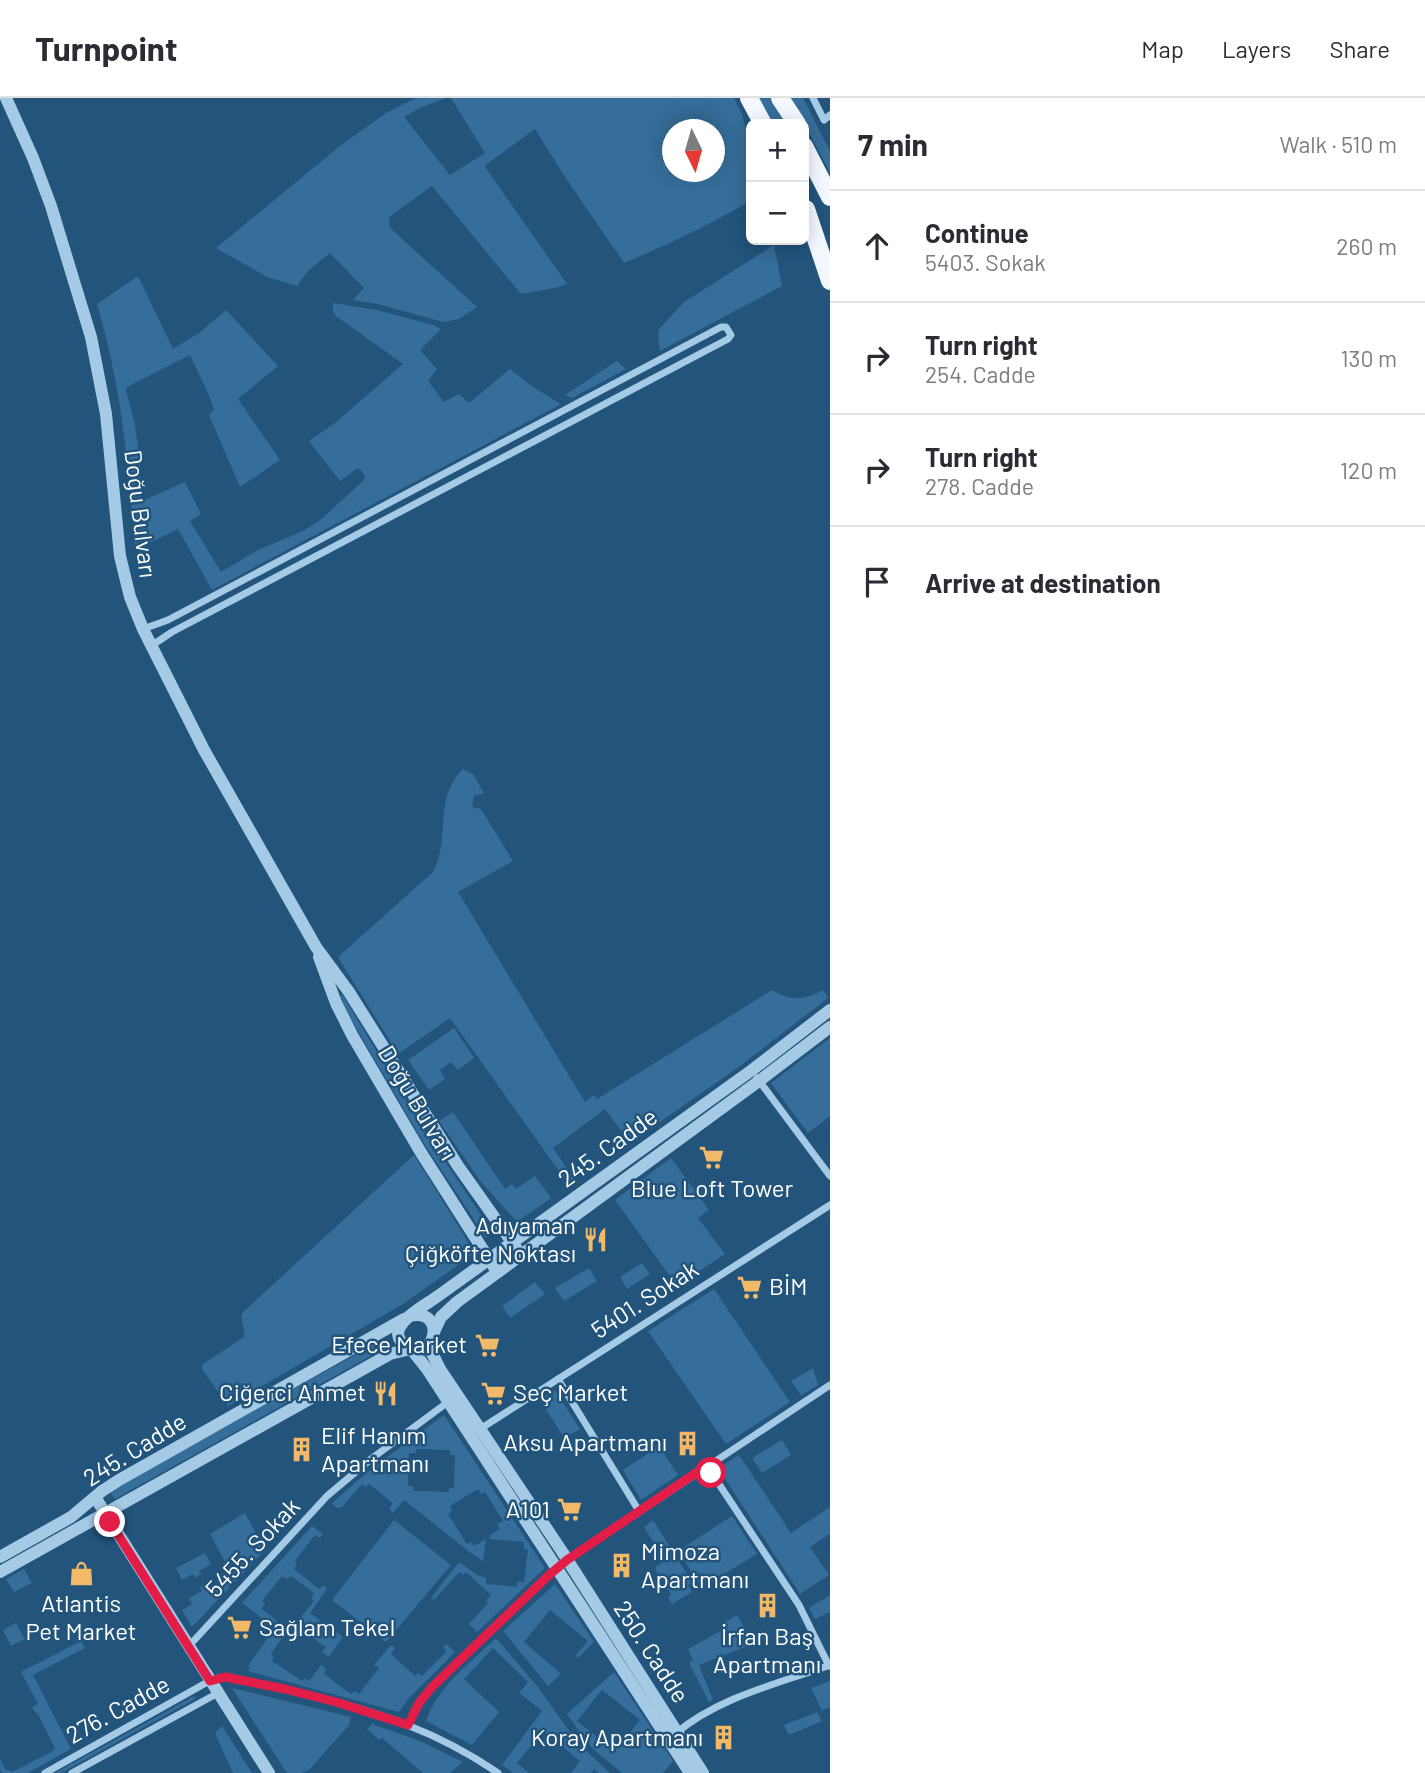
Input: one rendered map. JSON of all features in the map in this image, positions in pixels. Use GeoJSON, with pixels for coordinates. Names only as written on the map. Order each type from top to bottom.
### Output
{"type":"FeatureCollection","features":[{"type":"Feature","properties":{"kind":"highway"},"geometry":{"type":"LineString","coordinates":[[749,98],[760,119]]}},
{"type":"Feature","properties":{"kind":"highway"},"geometry":{"type":"LineString","coordinates":[[780,98],[792,119]]}},
{"type":"Feature","properties":{"kind":"highway"},"geometry":{"type":"LineString","coordinates":[[809,142],[830,173]]}},
{"type":"Feature","properties":{"kind":"highway"},"geometry":{"type":"LineString","coordinates":[[809,156],[830,197]]}},
{"type":"Feature","properties":{"kind":"highway"},"geometry":{"type":"LineString","coordinates":[[809,215],[830,254]]}},
{"type":"Feature","properties":{"kind":"highway"},"geometry":{"type":"LineString","coordinates":[[809,219],[830,281]]}},
{"type":"Feature","properties":{"kind":"street","name":"Doğu Bulvarı"},"geometry":{"type":"LineString","coordinates":[[6,98],[42,181],[84,310],[104,397],[120,556],[130,597],[143,629],[204,750],[316,947],[349,992],[434,1129],[521,1255]]}},
{"type":"Feature","properties":{"kind":"street"},"geometry":{"type":"LineString","coordinates":[[814,98],[827,117]]}},
{"type":"Feature","properties":{"kind":"street"},"geometry":{"type":"LineString","coordinates":[[143,629],[180,614],[721,327],[726,327],[730,333],[728,339],[184,626],[151,646]]}},
{"type":"Feature","properties":{"kind":"street","name":"Doğu Bulvarı"},"geometry":{"type":"LineString","coordinates":[[316,947],[336,1003],[352,1035],[420,1151],[498,1272]]}},
{"type":"Feature","properties":{"kind":"street","name":"245. Cadde"},"geometry":{"type":"LineString","coordinates":[[433,1337],[441,1317],[449,1309],[755,1076],[830,1010]]}},
{"type":"Feature","properties":{"kind":"street","name":"245. Cadde"},"geometry":{"type":"LineString","coordinates":[[0,1557],[71,1517],[119,1480],[407,1317],[830,1027]]}},
{"type":"Feature","properties":{"kind":"street"},"geometry":{"type":"LineString","coordinates":[[755,1076],[830,1176]]}},
{"type":"Feature","properties":{"kind":"street","name":"5401. Sokak"},"geometry":{"type":"LineString","coordinates":[[480,1429],[830,1205]]}},
{"type":"Feature","properties":{"kind":"street"},"geometry":{"type":"LineString","coordinates":[[415,1314],[426,1317],[430,1321],[433,1337],[426,1347],[411,1349],[404,1345],[399,1335],[401,1324],[407,1317],[415,1314]]}},
{"type":"Feature","properties":{"kind":"street","name":"250. Cadde"},"geometry":{"type":"LineString","coordinates":[[433,1337],[432,1353],[436,1361],[672,1736],[690,1773]]}},
{"type":"Feature","properties":{"kind":"street","name":"245. Cadde"},"geometry":{"type":"LineString","coordinates":[[0,1572],[390,1354],[411,1349]]}},
{"type":"Feature","properties":{"kind":"street","name":"250. Cadde"},"geometry":{"type":"LineString","coordinates":[[411,1349],[422,1361],[562,1564]]}},
{"type":"Feature","properties":{"kind":"street"},"geometry":{"type":"LineString","coordinates":[[558,1379],[639,1511]]}},
{"type":"Feature","properties":{"kind":"street"},"geometry":{"type":"LineString","coordinates":[[408,1725],[419,1703],[432,1687],[562,1564],[830,1385]]}},
{"type":"Feature","properties":{"kind":"street","name":"5455. Sokak"},"geometry":{"type":"LineString","coordinates":[[188,1647],[327,1496],[370,1459],[448,1402]]}},
{"type":"Feature","properties":{"kind":"street"},"geometry":{"type":"LineString","coordinates":[[672,1736],[696,1717],[724,1703],[830,1665],[799,1605],[706,1466]]}},
{"type":"Feature","properties":{"kind":"street"},"geometry":{"type":"LineString","coordinates":[[95,1497],[269,1773]]}},
{"type":"Feature","properties":{"kind":"street"},"geometry":{"type":"LineString","coordinates":[[210,1681],[225,1677],[336,1702],[408,1725],[445,1741],[498,1773]]}},
{"type":"Feature","properties":{"kind":"street","name":"276. Cadde"},"geometry":{"type":"LineString","coordinates":[[45,1773],[210,1681]]}},
{"type":"Feature","properties":{"kind":"street","name":"276. Cadde"},"geometry":{"type":"LineString","coordinates":[[72,1773],[88,1769],[218,1693]]}},
{"type":"Feature","properties":{"kind":"street","name":"250. Cadde"},"geometry":{"type":"LineString","coordinates":[[672,1736],[703,1773]]}},
{"type":"Feature","properties":{"kind":"shaded area"},"geometry":{"type":"Polygon","coordinates":[[[416,98],[446,98],[404,117],[450,175],[485,153],[451,98],[734,98],[746,130],[746,204],[689,234],[624,263],[535,129],[485,167],[567,284],[521,294],[432,186],[389,217],[390,228],[477,307],[459,319],[443,322],[353,300],[364,288],[330,253],[308,271],[297,286],[267,277],[216,248],[340,146],[386,113],[416,98]]]}},
{"type":"Feature","properties":{"kind":"shaded area"},"geometry":{"type":"Polygon","coordinates":[[[757,98],[771,98],[782,119],[768,119],[757,98]]]}},
{"type":"Feature","properties":{"kind":"shaded area"},"geometry":{"type":"Polygon","coordinates":[[[791,98],[803,98],[830,151],[830,173],[809,133],[809,119],[802,119],[791,98]]]}},
{"type":"Feature","properties":{"kind":"shaded area"},"geometry":{"type":"Polygon","coordinates":[[[774,245],[782,286],[660,351],[659,329],[684,302],[774,245]]]}},
{"type":"Feature","properties":{"kind":"shaded area"},"geometry":{"type":"Polygon","coordinates":[[[138,276],[173,349],[199,333],[226,310],[278,366],[238,399],[280,460],[240,487],[209,415],[214,410],[190,355],[127,387],[126,390],[135,425],[140,462],[140,502],[185,482],[201,514],[190,521],[221,572],[258,550],[303,531],[319,521],[364,480],[365,476],[360,469],[356,469],[340,481],[309,441],[335,423],[403,364],[336,316],[333,303],[377,310],[441,329],[420,350],[437,369],[428,381],[444,402],[459,394],[469,403],[510,369],[561,404],[212,590],[178,529],[135,550],[123,426],[97,304],[138,276]]]}},
{"type":"Feature","properties":{"kind":"shaded area"},"geometry":{"type":"Polygon","coordinates":[[[617,361],[626,369],[572,398],[565,395],[617,361]]]}},
{"type":"Feature","properties":{"kind":"shaded area"},"geometry":{"type":"Polygon","coordinates":[[[463,769],[473,774],[484,793],[474,796],[472,807],[481,809],[513,861],[458,892],[585,1102],[594,1095],[597,1099],[772,990],[797,998],[823,990],[828,998],[740,1066],[630,1143],[605,1109],[553,1148],[576,1181],[569,1185],[450,1018],[398,1054],[338,957],[433,872],[441,845],[448,793],[463,769]]]}},
{"type":"Feature","properties":{"kind":"shaded area"},"geometry":{"type":"Polygon","coordinates":[[[342,994],[422,1127],[493,1233],[486,1238],[423,1142],[348,1014],[340,996],[342,994]]]}},
{"type":"Feature","properties":{"kind":"shaded area"},"geometry":{"type":"Polygon","coordinates":[[[454,1028],[474,1058],[458,1070],[451,1062],[440,1070],[445,1079],[429,1090],[408,1060],[454,1028]]]}},
{"type":"Feature","properties":{"kind":"shaded area"},"geometry":{"type":"Polygon","coordinates":[[[830,1038],[830,1116],[808,1133],[771,1083],[830,1038]]]}},
{"type":"Feature","properties":{"kind":"shaded area"},"geometry":{"type":"Polygon","coordinates":[[[453,1112],[505,1189],[512,1184],[516,1189],[535,1176],[551,1198],[517,1222],[481,1182],[439,1121],[453,1112]]]}},
{"type":"Feature","properties":{"kind":"shaded area"},"geometry":{"type":"Polygon","coordinates":[[[414,1155],[475,1253],[403,1304],[228,1406],[202,1369],[203,1364],[244,1337],[242,1313],[414,1155]]]}},
{"type":"Feature","properties":{"kind":"shaded area"},"geometry":{"type":"Polygon","coordinates":[[[671,1158],[709,1210],[698,1218],[725,1254],[677,1286],[615,1200],[671,1158]]]}},
{"type":"Feature","properties":{"kind":"shaded area"},"geometry":{"type":"Polygon","coordinates":[[[642,1263],[650,1274],[627,1289],[620,1277],[642,1263]]]}},
{"type":"Feature","properties":{"kind":"shaded area"},"geometry":{"type":"Polygon","coordinates":[[[589,1268],[597,1281],[564,1301],[555,1288],[589,1268]]]}},
{"type":"Feature","properties":{"kind":"shaded area"},"geometry":{"type":"Polygon","coordinates":[[[535,1282],[545,1294],[510,1318],[502,1306],[535,1282]]]}},
{"type":"Feature","properties":{"kind":"shaded area"},"geometry":{"type":"Polygon","coordinates":[[[714,1289],[790,1402],[726,1444],[648,1331],[714,1289]]]}},
{"type":"Feature","properties":{"kind":"shaded area"},"geometry":{"type":"Polygon","coordinates":[[[384,1341],[387,1346],[385,1348],[115,1499],[111,1494],[112,1490],[384,1341]]]}},
{"type":"Feature","properties":{"kind":"shaded area"},"geometry":{"type":"Polygon","coordinates":[[[813,1368],[818,1385],[801,1395],[791,1381],[813,1368]]]}},
{"type":"Feature","properties":{"kind":"shaded area"},"geometry":{"type":"Polygon","coordinates":[[[555,1390],[580,1429],[564,1438],[540,1400],[555,1390]]]}},
{"type":"Feature","properties":{"kind":"shaded area"},"geometry":{"type":"Polygon","coordinates":[[[444,1415],[545,1568],[477,1632],[469,1624],[488,1603],[486,1600],[491,1595],[466,1572],[463,1575],[459,1572],[434,1600],[431,1598],[459,1562],[486,1578],[486,1584],[517,1587],[517,1582],[524,1582],[528,1550],[524,1549],[524,1542],[490,1539],[490,1535],[500,1529],[497,1524],[503,1521],[485,1492],[481,1494],[478,1489],[450,1506],[452,1511],[448,1514],[467,1544],[471,1542],[474,1546],[486,1539],[483,1561],[404,1500],[393,1513],[389,1509],[393,1503],[369,1484],[365,1487],[362,1484],[342,1507],[337,1508],[332,1503],[371,1469],[444,1415]],[[416,1449],[416,1453],[409,1453],[408,1486],[413,1486],[414,1491],[449,1492],[449,1488],[454,1488],[455,1455],[450,1455],[450,1450],[416,1449]]]}},
{"type":"Feature","properties":{"kind":"shaded area"},"geometry":{"type":"Polygon","coordinates":[[[782,1440],[791,1455],[762,1473],[752,1458],[782,1440]]]}},
{"type":"Feature","properties":{"kind":"shaded area"},"geometry":{"type":"Polygon","coordinates":[[[659,1446],[678,1475],[641,1500],[623,1470],[659,1446]]]}},
{"type":"Feature","properties":{"kind":"shaded area"},"geometry":{"type":"Polygon","coordinates":[[[739,1455],[791,1533],[830,1507],[830,1534],[810,1547],[829,1575],[800,1594],[718,1468],[739,1455]]]}},
{"type":"Feature","properties":{"kind":"shaded area"},"geometry":{"type":"Polygon","coordinates":[[[245,1513],[265,1550],[192,1627],[182,1610],[192,1604],[189,1598],[202,1591],[200,1587],[206,1584],[209,1587],[224,1580],[231,1573],[210,1534],[245,1513]]]}},
{"type":"Feature","properties":{"kind":"shaded area"},"geometry":{"type":"Polygon","coordinates":[[[732,1516],[757,1554],[702,1588],[678,1551],[732,1516]]]}},
{"type":"Feature","properties":{"kind":"shaded area"},"geometry":{"type":"Polygon","coordinates":[[[394,1520],[451,1565],[386,1642],[332,1600],[394,1520]]]}},
{"type":"Feature","properties":{"kind":"shaded area"},"geometry":{"type":"Polygon","coordinates":[[[653,1520],[692,1582],[688,1585],[692,1592],[672,1604],[668,1597],[671,1594],[656,1571],[656,1566],[665,1561],[644,1527],[653,1520]]]}},
{"type":"Feature","properties":{"kind":"shaded area"},"geometry":{"type":"Polygon","coordinates":[[[312,1526],[323,1534],[320,1538],[315,1535],[295,1561],[297,1564],[294,1569],[319,1589],[323,1585],[327,1589],[310,1613],[343,1637],[329,1657],[322,1652],[326,1647],[299,1629],[297,1631],[292,1628],[314,1601],[311,1598],[314,1593],[291,1576],[287,1579],[282,1576],[262,1601],[265,1604],[262,1609],[288,1629],[271,1654],[274,1657],[272,1661],[302,1681],[305,1678],[309,1681],[321,1665],[326,1669],[324,1674],[351,1694],[355,1691],[359,1694],[379,1668],[374,1665],[391,1645],[395,1648],[391,1654],[415,1676],[418,1673],[422,1676],[447,1651],[443,1647],[446,1644],[455,1652],[408,1699],[399,1712],[248,1671],[250,1663],[275,1628],[242,1603],[312,1526]]]}},
{"type":"Feature","properties":{"kind":"shaded area"},"geometry":{"type":"Polygon","coordinates":[[[205,1553],[211,1564],[199,1571],[201,1574],[195,1578],[193,1574],[182,1580],[176,1568],[205,1553]]]}},
{"type":"Feature","properties":{"kind":"shaded area"},"geometry":{"type":"Polygon","coordinates":[[[24,1569],[32,1583],[14,1592],[6,1579],[24,1569]]]}},
{"type":"Feature","properties":{"kind":"shaded area"},"geometry":{"type":"Polygon","coordinates":[[[555,1584],[594,1642],[578,1658],[576,1655],[588,1641],[550,1610],[524,1642],[561,1674],[548,1686],[503,1631],[555,1584]]]}},
{"type":"Feature","properties":{"kind":"shaded area"},"geometry":{"type":"Polygon","coordinates":[[[830,1595],[830,1612],[815,1619],[809,1608],[830,1595]]]}},
{"type":"Feature","properties":{"kind":"shaded area"},"geometry":{"type":"Polygon","coordinates":[[[737,1615],[750,1637],[768,1631],[770,1637],[699,1665],[713,1700],[709,1702],[689,1663],[693,1660],[688,1649],[726,1628],[723,1623],[737,1615]]]}},
{"type":"Feature","properties":{"kind":"shaded area"},"geometry":{"type":"Polygon","coordinates":[[[16,1623],[25,1639],[11,1646],[3,1630],[16,1623]]]}},
{"type":"Feature","properties":{"kind":"shaded area"},"geometry":{"type":"Polygon","coordinates":[[[496,1638],[538,1687],[577,1742],[610,1773],[599,1773],[594,1769],[591,1773],[571,1773],[580,1761],[543,1731],[517,1763],[529,1773],[513,1773],[502,1765],[542,1711],[519,1693],[528,1682],[493,1648],[464,1679],[499,1712],[472,1745],[426,1721],[431,1708],[447,1686],[496,1638]]]}},
{"type":"Feature","properties":{"kind":"shaded area"},"geometry":{"type":"Polygon","coordinates":[[[81,1641],[85,1648],[33,1675],[71,1749],[28,1773],[2,1773],[0,1759],[5,1769],[12,1772],[55,1748],[32,1708],[38,1704],[21,1672],[81,1641]]]}},
{"type":"Feature","properties":{"kind":"shaded area"},"geometry":{"type":"Polygon","coordinates":[[[614,1672],[673,1761],[663,1773],[622,1773],[593,1749],[567,1714],[614,1672]],[[602,1690],[577,1721],[615,1751],[640,1720],[602,1690]]]}},
{"type":"Feature","properties":{"kind":"shaded area"},"geometry":{"type":"Polygon","coordinates":[[[830,1681],[830,1707],[822,1711],[811,1688],[830,1681]]]}},
{"type":"Feature","properties":{"kind":"shaded area"},"geometry":{"type":"Polygon","coordinates":[[[232,1688],[351,1717],[349,1725],[309,1770],[287,1773],[232,1688]]]}},
{"type":"Feature","properties":{"kind":"shaded area"},"geometry":{"type":"Polygon","coordinates":[[[194,1696],[195,1699],[61,1773],[55,1773],[194,1696]]]}},
{"type":"Feature","properties":{"kind":"shaded area"},"geometry":{"type":"Polygon","coordinates":[[[817,1712],[822,1721],[789,1735],[784,1725],[817,1712]]]}},
{"type":"Feature","properties":{"kind":"shaded area"},"geometry":{"type":"Polygon","coordinates":[[[372,1724],[420,1741],[463,1762],[450,1773],[423,1773],[382,1738],[379,1740],[367,1729],[372,1724]]]}},
{"type":"Feature","properties":{"kind":"shaded area"},"geometry":{"type":"Polygon","coordinates":[[[222,1726],[252,1773],[233,1773],[216,1736],[222,1726]]]}},
{"type":"Feature","properties":{"kind":"place","name":"Blue Loft Tower"},"geometry":{"type":"Point","coordinates":[712,1158]}},
{"type":"Feature","properties":{"kind":"place","name":"Adıyaman Çiğköfte Noktası"},"geometry":{"type":"Point","coordinates":[596,1240]}},
{"type":"Feature","properties":{"kind":"place","name":"BİM"},"geometry":{"type":"Point","coordinates":[749,1287]}},
{"type":"Feature","properties":{"kind":"place","name":"Efece Market"},"geometry":{"type":"Point","coordinates":[487,1345]}},
{"type":"Feature","properties":{"kind":"place","name":"Ciğerci Ahmet"},"geometry":{"type":"Point","coordinates":[386,1393]}},
{"type":"Feature","properties":{"kind":"place","name":"Seç Market"},"geometry":{"type":"Point","coordinates":[493,1393]}},
{"type":"Feature","properties":{"kind":"place","name":"Aksu Apartmanı"},"geometry":{"type":"Point","coordinates":[687,1443]}},
{"type":"Feature","properties":{"kind":"place","name":"Elif Hanım Apartmanı"},"geometry":{"type":"Point","coordinates":[301,1450]}},
{"type":"Feature","properties":{"kind":"place","name":"A101"},"geometry":{"type":"Point","coordinates":[570,1510]}},
{"type":"Feature","properties":{"kind":"place","name":"Mimoza Apartmanı"},"geometry":{"type":"Point","coordinates":[621,1566]}},
{"type":"Feature","properties":{"kind":"place","name":"Atlantis Pet Market"},"geometry":{"type":"Point","coordinates":[81,1573]}},
{"type":"Feature","properties":{"kind":"place","name":"İrfan Baş Apartmanı"},"geometry":{"type":"Point","coordinates":[767,1606]}},
{"type":"Feature","properties":{"kind":"place","name":"Sağlam Tekel"},"geometry":{"type":"Point","coordinates":[239,1628]}},
{"type":"Feature","properties":{"kind":"place","name":"Koray Apartmanı"},"geometry":{"type":"Point","coordinates":[723,1738]}},
{"type":"Feature","properties":{"kind":"route"},"geometry":{"type":"LineString","coordinates":[[110,1522],[210,1681],[225,1677],[285,1689],[408,1725],[419,1703],[432,1687],[549,1575],[575,1554],[706,1466],[711,1473]]}}]}
